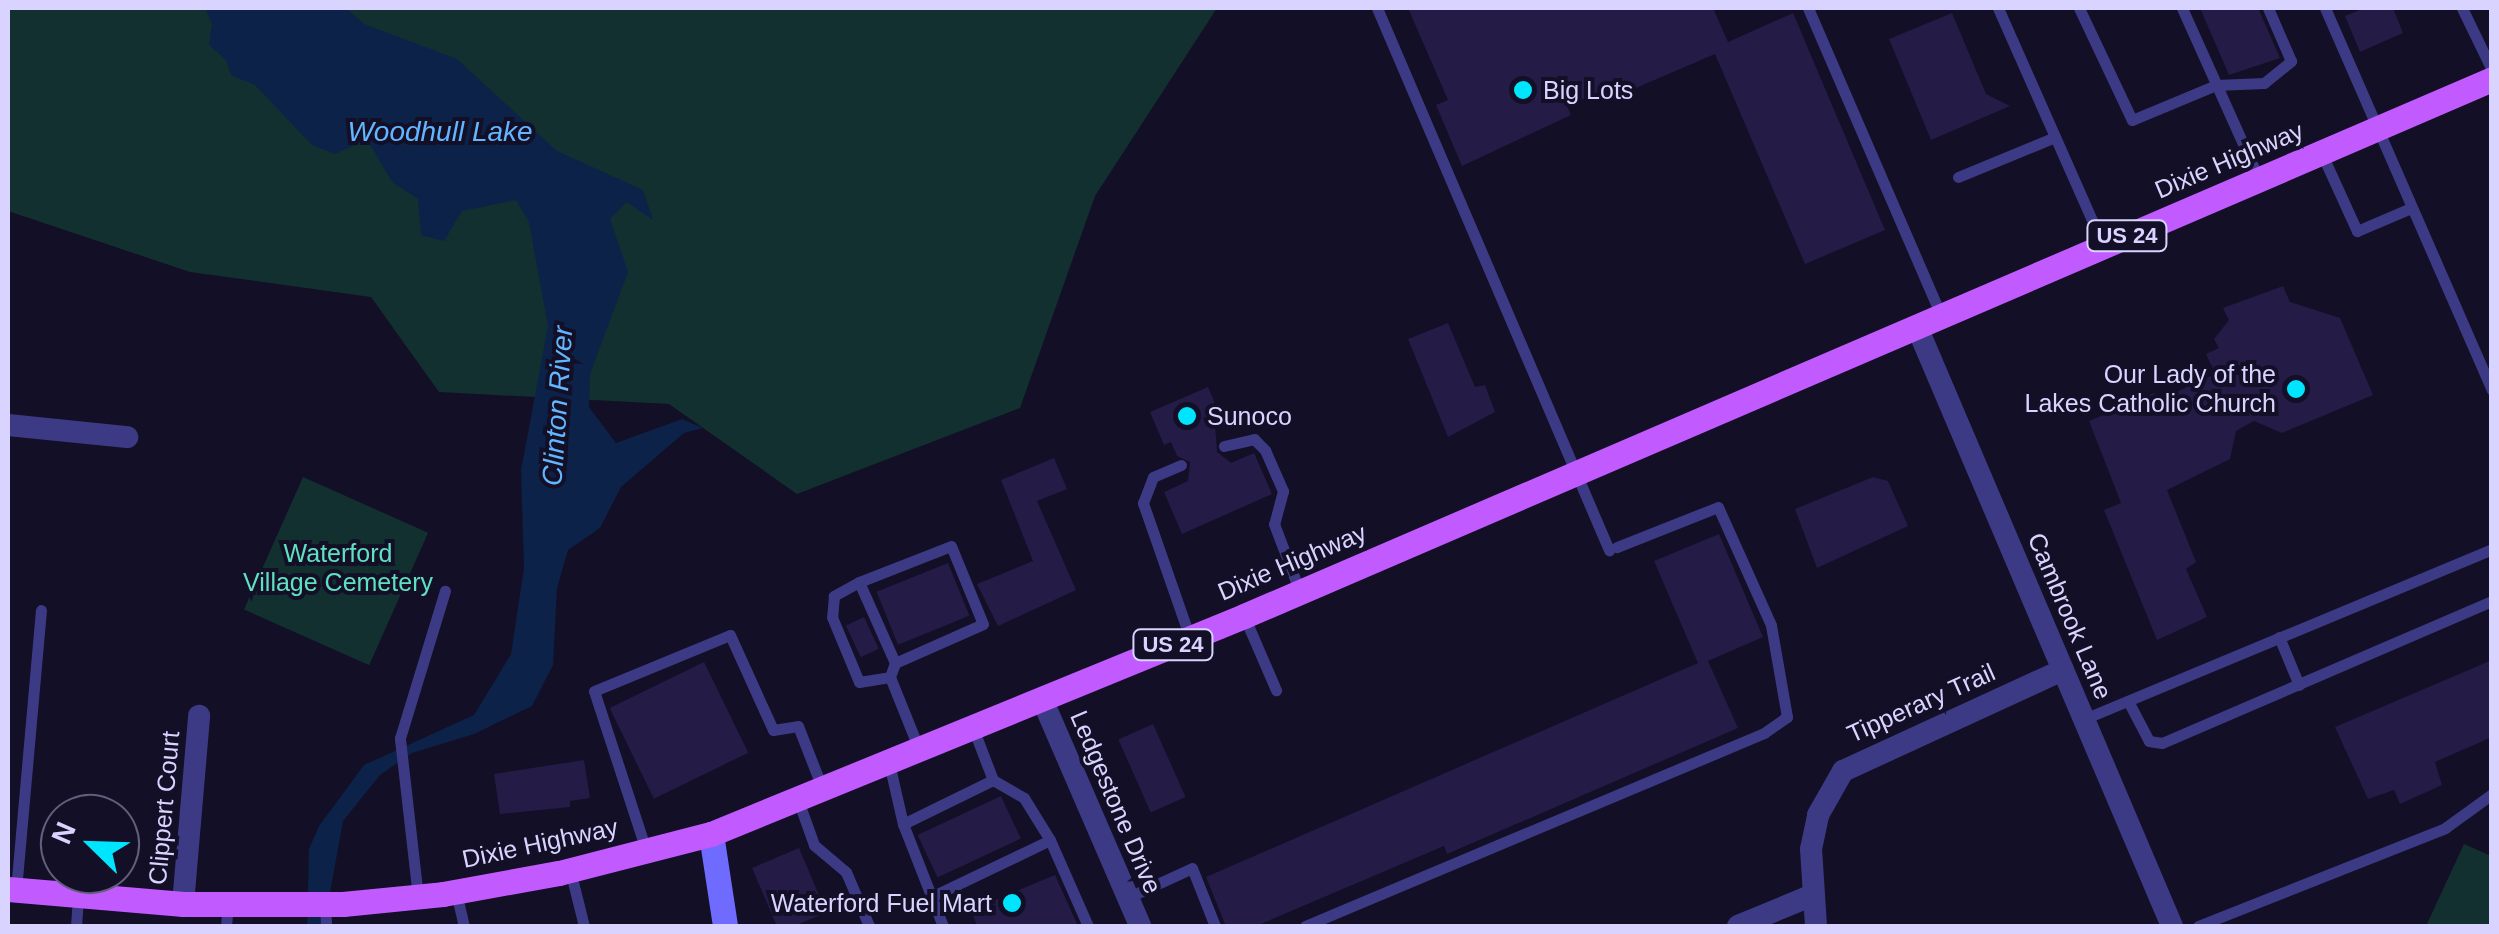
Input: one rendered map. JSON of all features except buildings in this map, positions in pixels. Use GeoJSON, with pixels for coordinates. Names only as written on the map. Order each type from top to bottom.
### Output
{"type":"FeatureCollection","features":[{"type":"Feature","properties":{"kind":"main road","name":"Dixie Highway"},"geometry":{"type":"LineString","coordinates":[[78,894],[183,904],[227,916],[324,910],[456,892],[570,870],[711,834],[1244,616],[2492,79]]}},
{"type":"Feature","properties":{"kind":"main road","name":"Dixie Highway"},"geometry":{"type":"LineString","coordinates":[[12,890],[40,892]]}},
{"type":"Feature","properties":{"kind":"street","name":"Cambrook Lane"},"geometry":{"type":"LineString","coordinates":[[1929,322],[2063,670],[2172,926]]}},
{"type":"Feature","properties":{"kind":"street"},"geometry":{"type":"LineString","coordinates":[[8,425],[127,437]]}},
{"type":"Feature","properties":{"kind":"street","name":"Tipperary Trail"},"geometry":{"type":"LineString","coordinates":[[1816,926],[1813,895],[1818,814],[1843,770],[2063,670]]}},
{"type":"Feature","properties":{"kind":"street","name":"Ledgestone Drive"},"geometry":{"type":"LineString","coordinates":[[1042,699],[1140,926]]}},
{"type":"Feature","properties":{"kind":"street","name":"Clippert Court"},"geometry":{"type":"LineString","coordinates":[[183,904],[199,716]]}},
{"type":"Feature","properties":{"kind":"street"},"geometry":{"type":"LineString","coordinates":[[711,834],[725,926]]}},
{"type":"Feature","properties":{"kind":"street"},"geometry":{"type":"LineString","coordinates":[[1738,926],[1813,895]]}},
{"type":"Feature","properties":{"kind":"lane"},"geometry":{"type":"LineString","coordinates":[[1305,926],[1764,734],[1787,717],[1770,625],[1718,506],[1613,548],[1377,8]]}},
{"type":"Feature","properties":{"kind":"lane"},"geometry":{"type":"LineString","coordinates":[[1808,8],[1929,322]]}},
{"type":"Feature","properties":{"kind":"lane"},"geometry":{"type":"LineString","coordinates":[[1998,8],[2104,246]]}},
{"type":"Feature","properties":{"kind":"lane"},"geometry":{"type":"LineString","coordinates":[[2080,8],[2132,120],[2216,85],[2264,83],[2291,61],[2268,8]]}},
{"type":"Feature","properties":{"kind":"lane"},"geometry":{"type":"LineString","coordinates":[[2182,8],[2258,180]]}},
{"type":"Feature","properties":{"kind":"lane"},"geometry":{"type":"LineString","coordinates":[[2324,8],[2374,130],[2492,390]]}},
{"type":"Feature","properties":{"kind":"lane"},"geometry":{"type":"LineString","coordinates":[[2462,8],[2492,70]]}},
{"type":"Feature","properties":{"kind":"lane"},"geometry":{"type":"LineString","coordinates":[[1958,177],[2055,137]]}},
{"type":"Feature","properties":{"kind":"lane"},"geometry":{"type":"LineString","coordinates":[[2322,152],[2357,231],[2411,208]]}},
{"type":"Feature","properties":{"kind":"lane"},"geometry":{"type":"LineString","coordinates":[[1224,446],[1254,439],[1265,450],[1283,491],[1274,524],[1300,592]]}},
{"type":"Feature","properties":{"kind":"lane"},"geometry":{"type":"LineString","coordinates":[[1181,465],[1153,477],[1143,503],[1190,638]]}},
{"type":"Feature","properties":{"kind":"lane"},"geometry":{"type":"LineString","coordinates":[[890,677],[859,682],[832,617],[834,596],[950,546],[983,624],[894,664]]}},
{"type":"Feature","properties":{"kind":"lane"},"geometry":{"type":"LineString","coordinates":[[2084,719],[2491,549]]}},
{"type":"Feature","properties":{"kind":"lane"},"geometry":{"type":"LineString","coordinates":[[859,582],[894,664],[890,677],[919,750]]}},
{"type":"Feature","properties":{"kind":"lane"},"geometry":{"type":"LineString","coordinates":[[418,897],[400,768],[400,738],[445,591]]}},
{"type":"Feature","properties":{"kind":"lane"},"geometry":{"type":"LineString","coordinates":[[2128,701],[2149,741],[2162,743],[2492,601]]}},
{"type":"Feature","properties":{"kind":"lane"},"geometry":{"type":"LineString","coordinates":[[12,890],[40,610]]}},
{"type":"Feature","properties":{"kind":"lane"},"geometry":{"type":"LineString","coordinates":[[1244,616],[1276,690]]}},
{"type":"Feature","properties":{"kind":"lane"},"geometry":{"type":"LineString","coordinates":[[646,850],[594,690],[730,635],[773,730],[798,726],[823,790]]}},
{"type":"Feature","properties":{"kind":"lane"},"geometry":{"type":"LineString","coordinates":[[2279,638],[2299,685]]}},
{"type":"Feature","properties":{"kind":"lane"},"geometry":{"type":"LineString","coordinates":[[973,728],[993,780],[1024,798],[1050,840],[1088,926]]}},
{"type":"Feature","properties":{"kind":"lane"},"geometry":{"type":"LineString","coordinates":[[889,762],[903,824],[943,926]]}},
{"type":"Feature","properties":{"kind":"lane"},"geometry":{"type":"LineString","coordinates":[[903,824],[993,780]]}},
{"type":"Feature","properties":{"kind":"lane"},"geometry":{"type":"LineString","coordinates":[[2198,926],[2445,828],[2492,794]]}},
{"type":"Feature","properties":{"kind":"lane"},"geometry":{"type":"LineString","coordinates":[[798,800],[814,845],[846,872],[869,926]]}},
{"type":"Feature","properties":{"kind":"lane"},"geometry":{"type":"LineString","coordinates":[[929,898],[1050,840]]}},
{"type":"Feature","properties":{"kind":"lane"},"geometry":{"type":"LineString","coordinates":[[1129,897],[1192,868],[1214,926]]}},
{"type":"Feature","properties":{"kind":"lane"},"geometry":{"type":"LineString","coordinates":[[570,870],[584,926]]}},
{"type":"Feature","properties":{"kind":"lane"},"geometry":{"type":"LineString","coordinates":[[456,892],[464,926]]}},
{"type":"Feature","properties":{"kind":"lane"},"geometry":{"type":"LineString","coordinates":[[76,926],[78,894]]}},
{"type":"Feature","properties":{"kind":"green space"},"geometry":{"type":"Polygon","coordinates":[[[8,8],[1217,8],[1095,196],[1020,408],[797,494],[669,404],[439,392],[371,297],[190,272],[8,211],[8,8]]]}},
{"type":"Feature","properties":{"kind":"green space","name":"Waterford Village Cemetery"},"geometry":{"type":"Polygon","coordinates":[[[303,477],[428,533],[369,665],[244,609],[303,477]]]}},
{"type":"Feature","properties":{"kind":"green space"},"geometry":{"type":"Polygon","coordinates":[[[2464,844],[2491,856],[2491,926],[2426,926],[2464,844]]]}},
{"type":"Feature","properties":{"kind":"water","name":"Woodhull Lake"},"geometry":{"type":"Polygon","coordinates":[[[205,8],[346,8],[364,24],[457,59],[557,151],[643,190],[653,220],[627,202],[610,219],[628,272],[590,374],[589,407],[616,443],[682,419],[703,428],[684,433],[621,487],[600,528],[568,550],[557,588],[553,665],[532,706],[474,734],[412,753],[380,775],[343,821],[324,926],[307,926],[309,849],[319,826],[364,765],[474,715],[511,654],[524,568],[521,470],[548,326],[529,222],[516,200],[462,211],[444,241],[421,235],[418,199],[392,182],[371,146],[362,142],[335,154],[312,145],[255,85],[231,75],[226,60],[209,45],[212,24],[205,8]]]}},
{"type":"Feature","properties":{"kind":"place","name":"Big Lots"},"geometry":{"type":"Point","coordinates":[1523,90]}},
{"type":"Feature","properties":{"kind":"place","name":"Our Lady of the Lakes Catholic Church"},"geometry":{"type":"Point","coordinates":[2296,389]}},
{"type":"Feature","properties":{"kind":"place","name":"Sunoco"},"geometry":{"type":"Point","coordinates":[1187,416]}},
{"type":"Feature","properties":{"kind":"place","name":"Waterford Fuel Mart"},"geometry":{"type":"Point","coordinates":[1012,903]}},
{"type":"Feature","properties":{"kind":"water label","name":"Clinton River"},"geometry":{"type":"Point","coordinates":[558,406]}}]}
